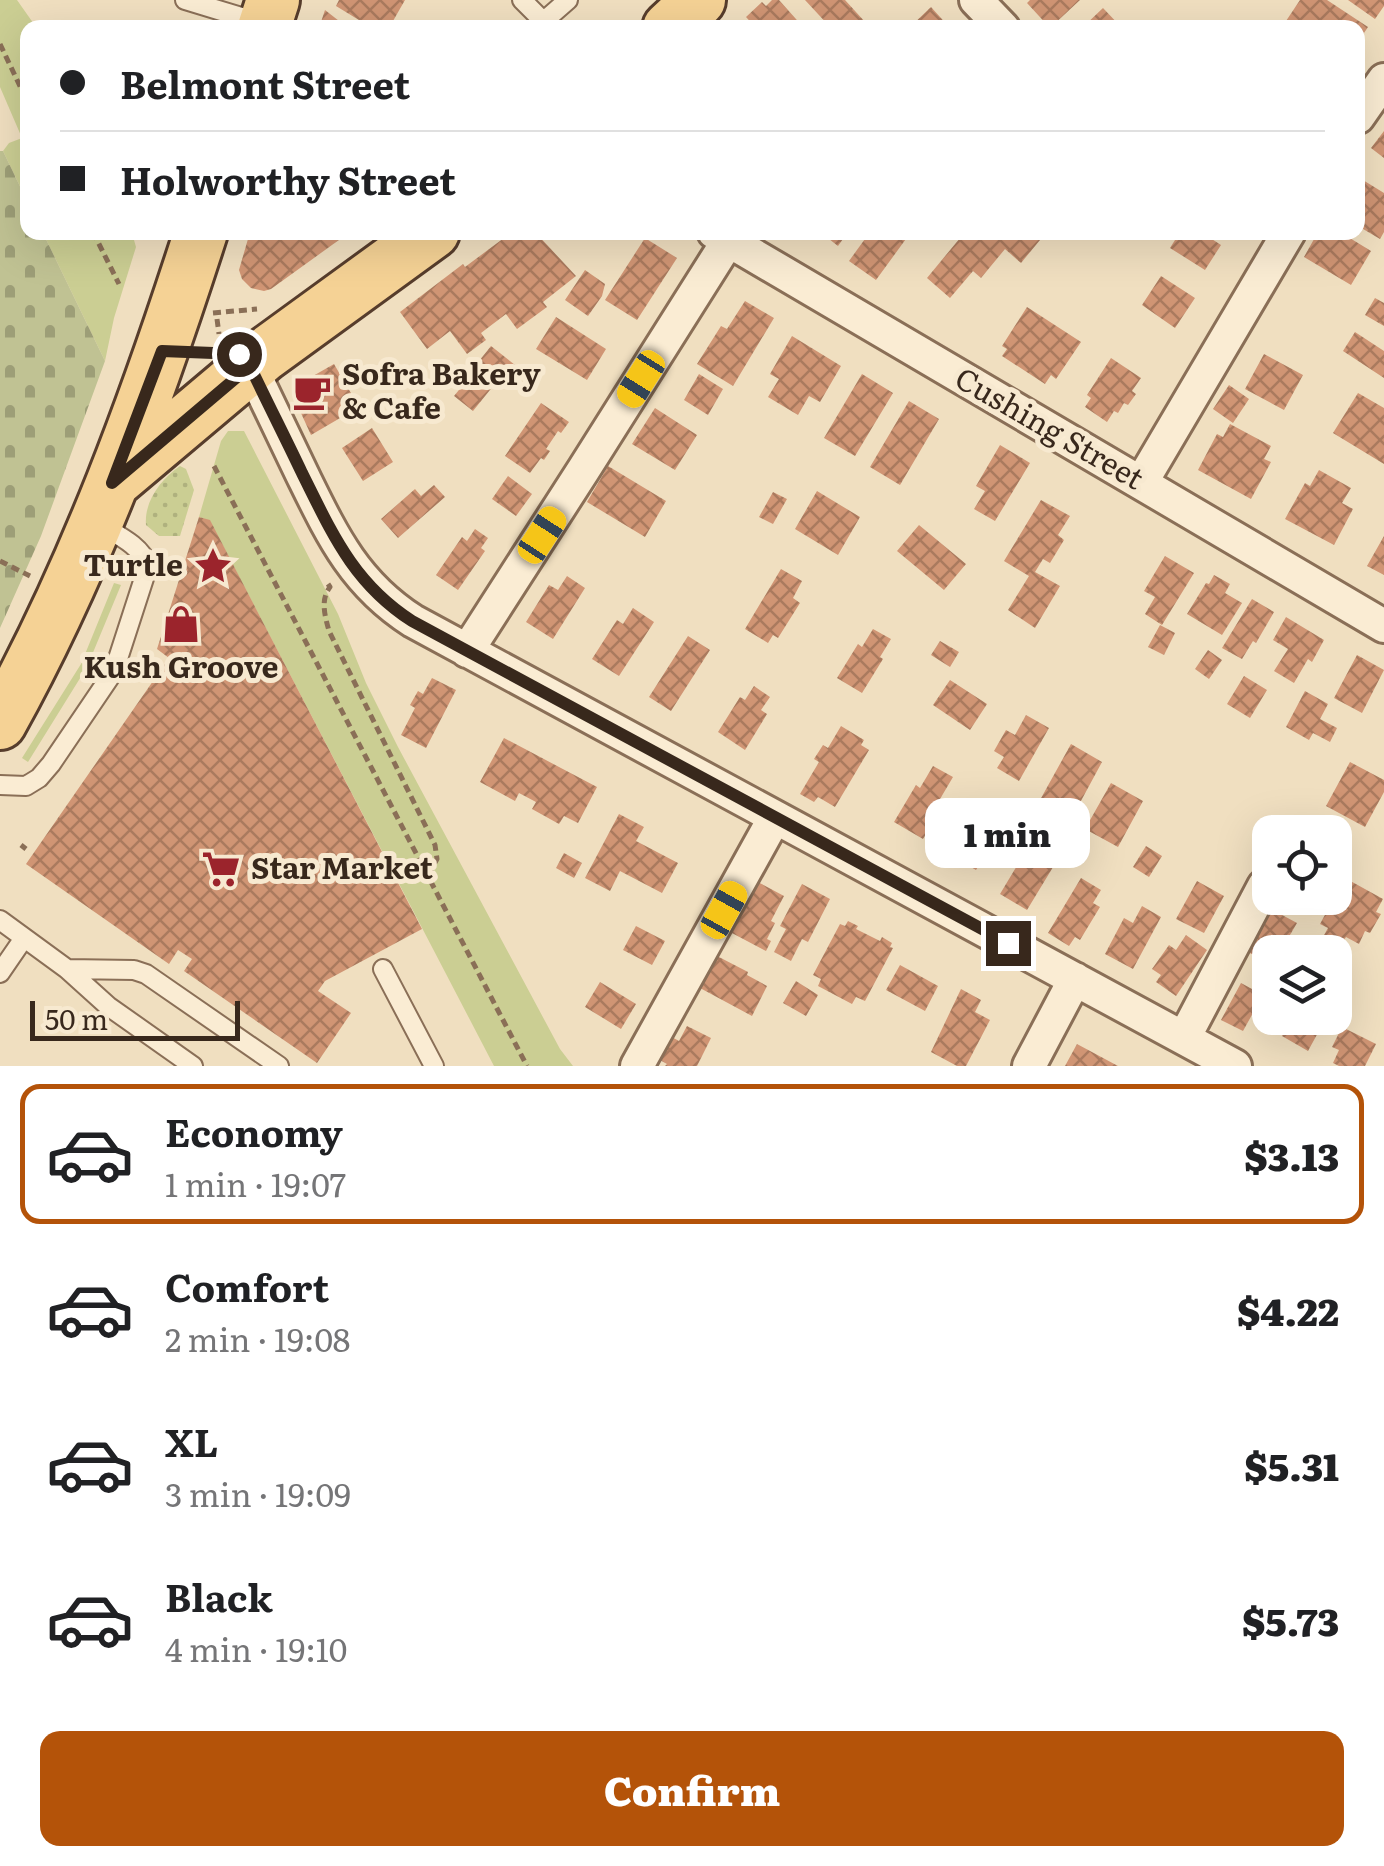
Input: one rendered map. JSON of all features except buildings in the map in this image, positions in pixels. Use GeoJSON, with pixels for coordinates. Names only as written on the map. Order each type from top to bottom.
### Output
{"type":"FeatureCollection","features":[{"type":"Feature","properties":{"kind":"main road"},"geometry":{"type":"LineString","coordinates":[[677,20],[700,0]]}},
{"type":"Feature","properties":{"kind":"main road"},"geometry":{"type":"LineString","coordinates":[[0,722],[42,646],[104,502],[199,240]]}},
{"type":"Feature","properties":{"kind":"main road"},"geometry":{"type":"LineString","coordinates":[[162,351],[239,340],[419,240]]}},
{"type":"Feature","properties":{"kind":"main road"},"geometry":{"type":"LineString","coordinates":[[104,502],[239,340]]}},
{"type":"Feature","properties":{"kind":"street"},"geometry":{"type":"LineString","coordinates":[[976,0],[995,20]]}},
{"type":"Feature","properties":{"kind":"street"},"geometry":{"type":"LineString","coordinates":[[1365,107],[1384,80]]}},
{"type":"Feature","properties":{"kind":"street"},"geometry":{"type":"LineString","coordinates":[[467,650],[584,469],[719,240]]}},
{"type":"Feature","properties":{"kind":"street","name":"Cushing Street"},"geometry":{"type":"LineString","coordinates":[[726,240],[1384,626]]}},
{"type":"Feature","properties":{"kind":"street"},"geometry":{"type":"LineString","coordinates":[[1140,483],[1283,240]]}},
{"type":"Feature","properties":{"kind":"street"},"geometry":{"type":"LineString","coordinates":[[239,340],[331,532],[352,566],[391,607],[1235,1066]]}},
{"type":"Feature","properties":{"kind":"street"},"geometry":{"type":"LineString","coordinates":[[637,1066],[776,818]]}},
{"type":"Feature","properties":{"kind":"street"},"geometry":{"type":"LineString","coordinates":[[1184,1038],[1252,909]]}},
{"type":"Feature","properties":{"kind":"street"},"geometry":{"type":"LineString","coordinates":[[1029,1066],[1075,979]]}},
{"type":"Feature","properties":{"kind":"lane"},"geometry":{"type":"LineString","coordinates":[[185,0],[268,17]]}},
{"type":"Feature","properties":{"kind":"lane"},"geometry":{"type":"LineString","coordinates":[[522,0],[543,20]]}},
{"type":"Feature","properties":{"kind":"lane"},"geometry":{"type":"LineString","coordinates":[[550,20],[568,0]]}},
{"type":"Feature","properties":{"kind":"lane"},"geometry":{"type":"LineString","coordinates":[[0,785],[26,786],[40,778],[114,671],[148,566],[104,502]]}},
{"type":"Feature","properties":{"kind":"lane"},"geometry":{"type":"LineString","coordinates":[[0,920],[67,968],[108,1006],[193,1066]]}},
{"type":"Feature","properties":{"kind":"lane"},"geometry":{"type":"LineString","coordinates":[[0,974],[24,938]]}},
{"type":"Feature","properties":{"kind":"lane"},"geometry":{"type":"LineString","coordinates":[[67,968],[134,970],[146,974],[279,1066]]}},
{"type":"Feature","properties":{"kind":"lane"},"geometry":{"type":"LineString","coordinates":[[383,969],[434,1066]]}},
{"type":"Feature","properties":{"kind":"path"},"geometry":{"type":"LineString","coordinates":[[0,44],[20,86]]}},
{"type":"Feature","properties":{"kind":"path"},"geometry":{"type":"LineString","coordinates":[[96,240],[119,284]]}},
{"type":"Feature","properties":{"kind":"path"},"geometry":{"type":"LineString","coordinates":[[208,313],[239,340]]}},
{"type":"Feature","properties":{"kind":"path"},"geometry":{"type":"LineString","coordinates":[[214,466],[528,1066]]}},
{"type":"Feature","properties":{"kind":"path"},"geometry":{"type":"LineString","coordinates":[[0,561],[30,576]]}},
{"type":"Feature","properties":{"kind":"path"},"geometry":{"type":"LineString","coordinates":[[330,588],[324,604],[329,631],[435,845],[437,858],[428,875]]}},
{"type":"Feature","properties":{"kind":"green space"},"geometry":{"type":"Polygon","coordinates":[[[0,0],[17,0],[31,20],[20,20],[20,133],[0,87],[0,0]]]}},
{"type":"Feature","properties":{"kind":"green space"},"geometry":{"type":"Polygon","coordinates":[[[20,139],[20,186],[3,151],[20,139]]]}},
{"type":"Feature","properties":{"kind":"green space"},"geometry":{"type":"Polygon","coordinates":[[[3,151],[20,186],[20,240],[46,240],[105,361],[41,536],[0,628],[3,151]]]}},
{"type":"Feature","properties":{"kind":"green space"},"geometry":{"type":"Polygon","coordinates":[[[46,240],[134,240],[136,247],[105,361],[46,240]]]}},
{"type":"Feature","properties":{"kind":"green space"},"geometry":{"type":"Polygon","coordinates":[[[228,431],[244,431],[338,614],[398,747],[560,1049],[573,1066],[494,1066],[210,521],[199,517],[221,441],[228,431]]]}},
{"type":"Feature","properties":{"kind":"green space"},"geometry":{"type":"Polygon","coordinates":[[[180,466],[186,469],[194,490],[180,536],[159,536],[146,525],[148,507],[160,484],[180,466]]]}},
{"type":"Feature","properties":{"kind":"green space"},"geometry":{"type":"Polygon","coordinates":[[[114,583],[121,585],[87,667],[28,762],[22,758],[81,664],[114,583]]]}},
{"type":"Feature","properties":{"kind":"place","name":"Sofra Bakery & Cafe"},"geometry":{"type":"Point","coordinates":[312,392]}},
{"type":"Feature","properties":{"kind":"place","name":"Turtle"},"geometry":{"type":"Point","coordinates":[213,566]}},
{"type":"Feature","properties":{"kind":"place","name":"Kush Groove"},"geometry":{"type":"Point","coordinates":[181,624]}},
{"type":"Feature","properties":{"kind":"place","name":"Star Market"},"geometry":{"type":"Point","coordinates":[221,869]}},
{"type":"Feature","properties":{"kind":"route"},"geometry":{"type":"LineString","coordinates":[[239,354],[162,351],[112,483],[250,366],[338,546],[360,576],[391,607],[1008,943]]}}]}
